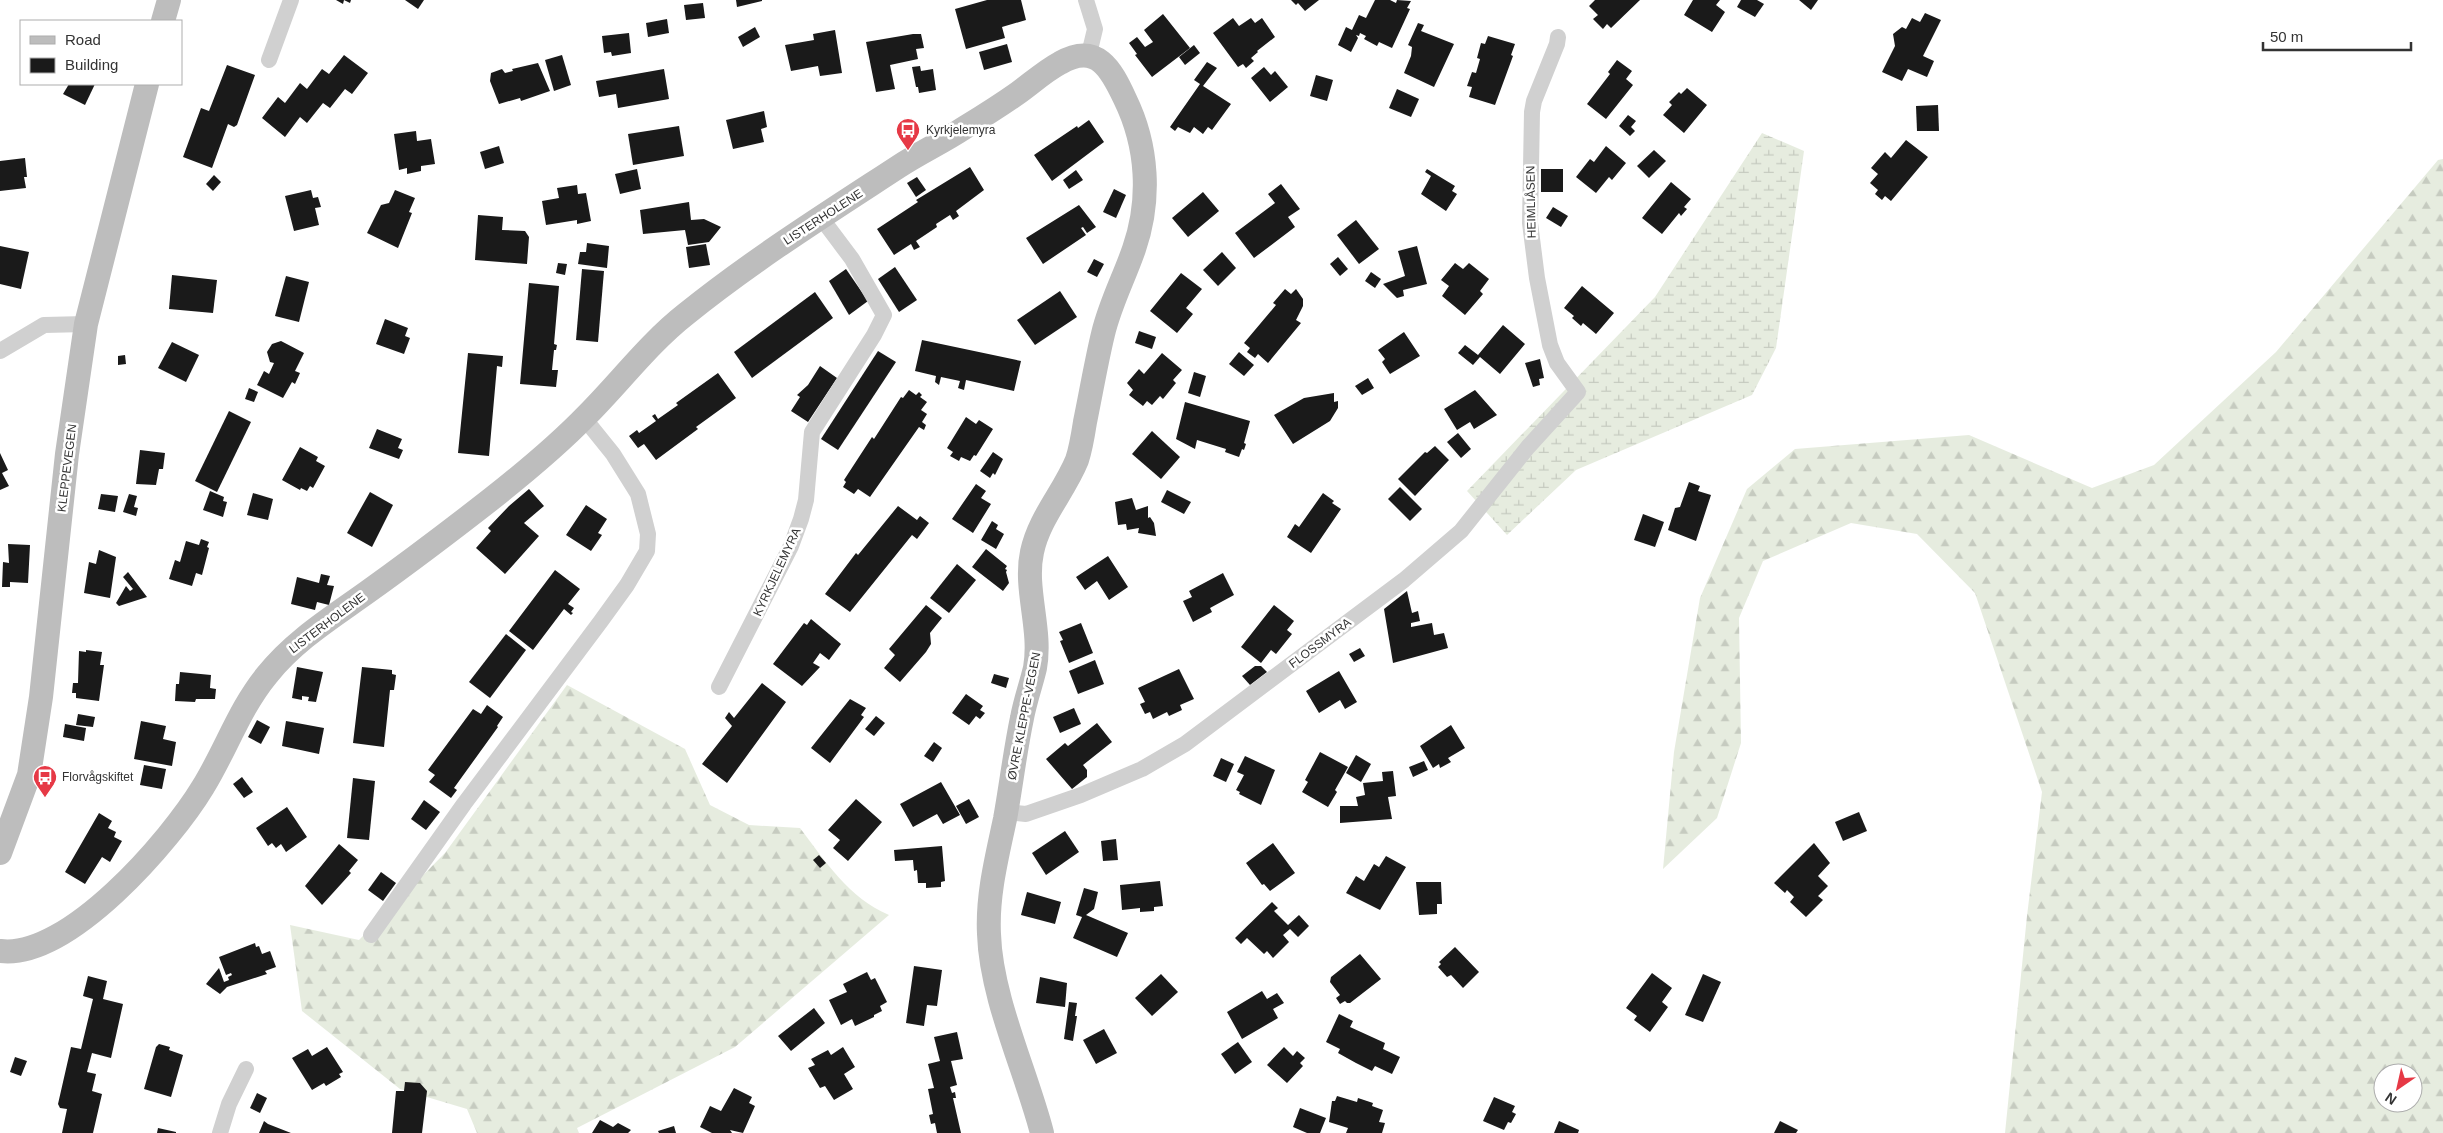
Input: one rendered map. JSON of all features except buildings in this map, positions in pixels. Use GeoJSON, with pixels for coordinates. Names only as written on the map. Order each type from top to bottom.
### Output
{"type":"FeatureCollection","features":[{"type":"Feature","properties":{"kind":"street"},"geometry":{"type":"LineString","coordinates":[[163,20],[169,0]]}},
{"type":"Feature","properties":{"kind":"street"},"geometry":{"type":"LineString","coordinates":[[269,60],[290,0]]}},
{"type":"Feature","properties":{"kind":"street"},"geometry":{"type":"LineString","coordinates":[[1086,0],[1095,29],[1089,54]]}},
{"type":"Feature","properties":{"kind":"street","name":"HEIMLIÅSEN"},"geometry":{"type":"LineString","coordinates":[[1558,37],[1557,44],[1534,100],[1532,112],[1530,223],[1536,278],[1550,345],[1557,363],[1578,392]]}},
{"type":"Feature","properties":{"kind":"street","name":"LISTERHOLENE"},"geometry":{"type":"LineString","coordinates":[[0,951],[13,952],[31,948],[54,937],[102,905],[126,882],[192,805],[244,709],[272,668],[317,628],[492,499],[584,418],[668,329],[685,314],[785,242],[902,164],[959,132],[1064,60],[1076,55],[1089,54]]}},
{"type":"Feature","properties":{"kind":"street","name":"ØVRE KLEPPE-VEGEN"},"geometry":{"type":"LineString","coordinates":[[1042,1133],[997,984],[989,936],[993,876],[1022,715],[1036,665],[1036,624],[1030,561],[1032,548],[1046,515],[1073,470],[1080,451],[1108,316],[1114,295],[1133,252],[1144,210],[1146,172],[1133,115],[1113,75],[1101,60],[1089,54]]}},
{"type":"Feature","properties":{"kind":"street","name":"KLEPPEVEGEN"},"geometry":{"type":"LineString","coordinates":[[0,852],[29,775],[41,697],[67,454],[86,324],[147,85]]}},
{"type":"Feature","properties":{"kind":"street","name":"KYRKJELEMYRA"},"geometry":{"type":"LineString","coordinates":[[719,687],[792,546],[802,519],[806,500],[812,432],[874,335],[884,314],[852,259],[822,219]]}},
{"type":"Feature","properties":{"kind":"street"},"geometry":{"type":"LineString","coordinates":[[0,351],[44,326],[86,324]]}},
{"type":"Feature","properties":{"kind":"street","name":"FLOSSMYRA"},"geometry":{"type":"LineString","coordinates":[[1006,812],[1026,814],[1081,795],[1142,769],[1185,744],[1404,580],[1461,530],[1528,448],[1578,392]]}},
{"type":"Feature","properties":{"kind":"street"},"geometry":{"type":"LineString","coordinates":[[371,936],[464,804],[601,621],[647,551],[648,534],[638,494],[613,454],[584,418]]}},
{"type":"Feature","properties":{"kind":"street"},"geometry":{"type":"LineString","coordinates":[[220,1133],[229,1104],[246,1068]]}},
{"type":"Feature","properties":{"kind":"green space"},"geometry":{"type":"Polygon","coordinates":[[[1762,133],[1804,151],[1776,348],[1752,395],[1576,470],[1507,535],[1467,491],[1655,297],[1762,133]]]}},
{"type":"Feature","properties":{"kind":"green space"},"geometry":{"type":"Polygon","coordinates":[[[2443,159],[2443,1133],[2005,1133],[2027,916],[2042,792],[1975,593],[1917,534],[1851,523],[1763,561],[1739,618],[1741,743],[1717,818],[1663,869],[1674,752],[1700,598],[1747,489],[1795,449],[1969,435],[2092,488],[2154,465],[2276,352],[2438,160],[2443,159]]]}},
{"type":"Feature","properties":{"kind":"green space"},"geometry":{"type":"Polygon","coordinates":[[[567,685],[685,749],[710,805],[749,825],[800,828],[829,866],[850,889],[875,908],[889,915],[735,1047],[577,1128],[579,1133],[477,1133],[467,1109],[400,1089],[302,1011],[290,925],[359,940],[445,853],[567,685]]]}},
{"type":"Feature","properties":{"kind":"place","name":"Kyrkjelemyra"},"geometry":{"type":"Point","coordinates":[908,151]}},
{"type":"Feature","properties":{"kind":"place","name":"Florvågskiftet"},"geometry":{"type":"Point","coordinates":[45,798]}}]}
